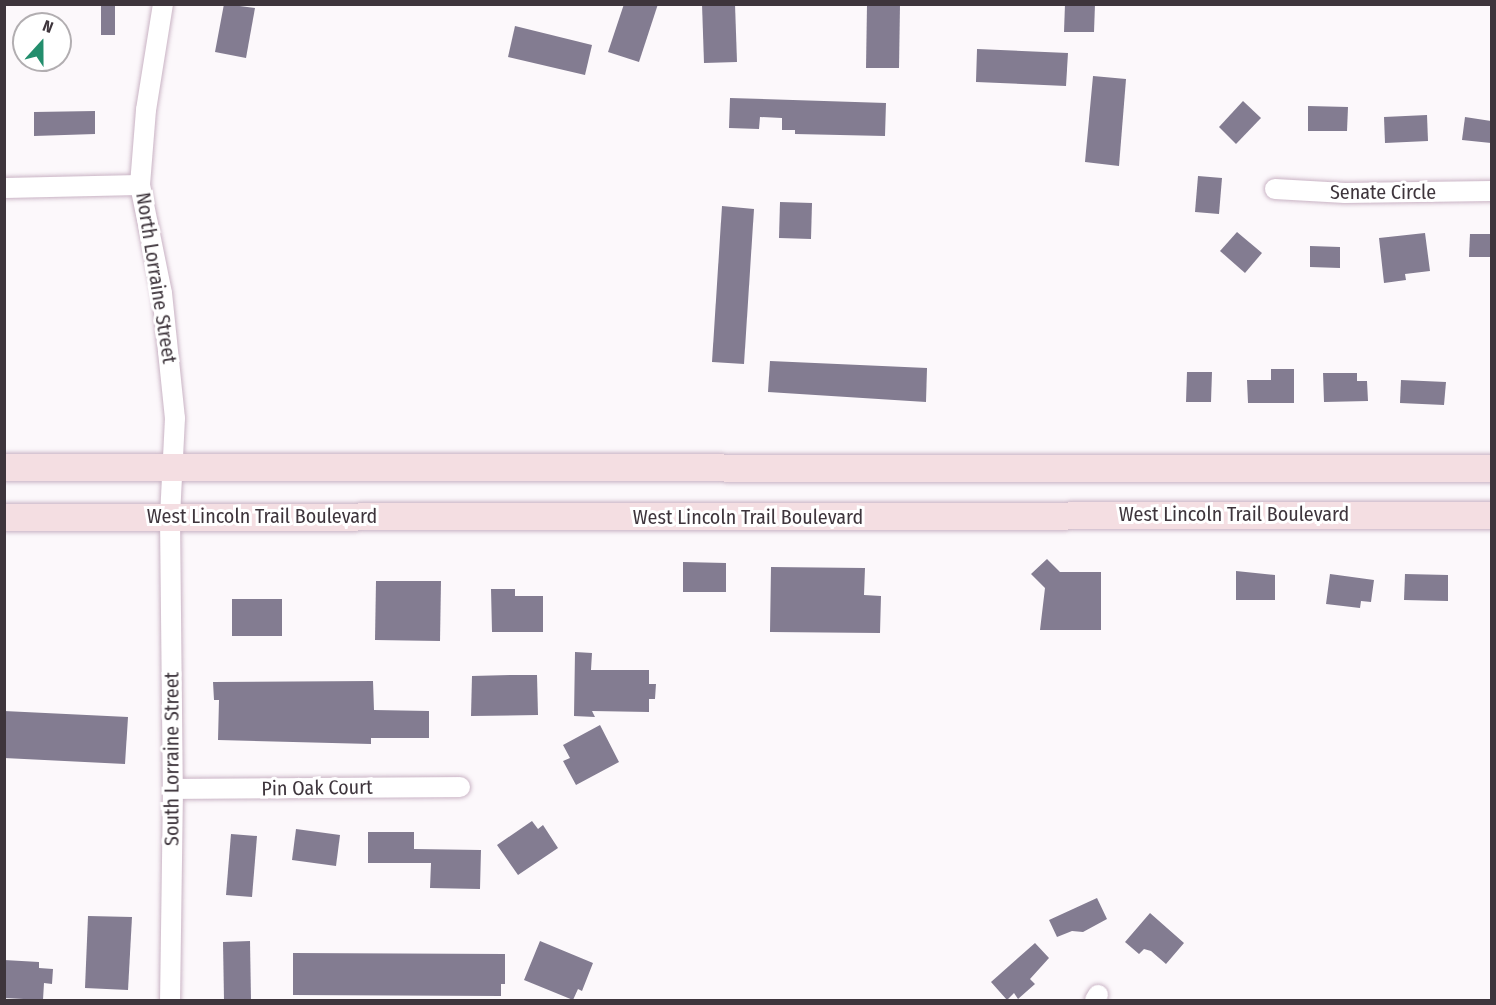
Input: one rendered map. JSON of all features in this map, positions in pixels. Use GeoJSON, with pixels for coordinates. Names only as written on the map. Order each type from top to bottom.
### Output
{"type":"FeatureCollection","features":[{"type":"Feature","properties":{"kind":"main road"},"geometry":{"type":"LineString","coordinates":[[4,467],[1491,468]]}},
{"type":"Feature","properties":{"kind":"main road","name":"West Lincoln Trail Boulevard"},"geometry":{"type":"LineString","coordinates":[[4,517],[1491,514]]}},
{"type":"Feature","properties":{"kind":"street","name":"North Lorraine Street"},"geometry":{"type":"LineString","coordinates":[[164,4],[147,110],[140,185],[169,344],[176,418],[170,518]]}},
{"type":"Feature","properties":{"kind":"street"},"geometry":{"type":"LineString","coordinates":[[4,188],[140,185]]}},
{"type":"Feature","properties":{"kind":"street","name":"Senate Circle"},"geometry":{"type":"LineString","coordinates":[[1275,189],[1345,193],[1491,191]]}},
{"type":"Feature","properties":{"kind":"street","name":"South Lorraine Street"},"geometry":{"type":"LineString","coordinates":[[170,518],[173,789],[170,1000]]}},
{"type":"Feature","properties":{"kind":"street","name":"Pin Oak Court"},"geometry":{"type":"LineString","coordinates":[[173,789],[460,787]]}},
{"type":"Feature","properties":{"kind":"building"},"geometry":{"type":"Polygon","coordinates":[[[101,4],[115,4],[115,35],[101,35],[101,4]]]}},
{"type":"Feature","properties":{"kind":"building"},"geometry":{"type":"Polygon","coordinates":[[[224,4],[255,8],[246,58],[215,52],[224,4]]]}},
{"type":"Feature","properties":{"kind":"building"},"geometry":{"type":"Polygon","coordinates":[[[624,4],[658,4],[639,62],[608,52],[624,4]]]}},
{"type":"Feature","properties":{"kind":"building"},"geometry":{"type":"Polygon","coordinates":[[[702,4],[735,4],[737,62],[704,63],[702,4]]]}},
{"type":"Feature","properties":{"kind":"building"},"geometry":{"type":"Polygon","coordinates":[[[867,4],[900,4],[899,68],[866,68],[867,4]]]}},
{"type":"Feature","properties":{"kind":"building"},"geometry":{"type":"Polygon","coordinates":[[[1065,4],[1095,4],[1094,32],[1064,32],[1065,4]]]}},
{"type":"Feature","properties":{"kind":"building"},"geometry":{"type":"Polygon","coordinates":[[[515,26],[592,45],[585,75],[508,57],[515,26]]]}},
{"type":"Feature","properties":{"kind":"building"},"geometry":{"type":"Polygon","coordinates":[[[977,49],[1068,53],[1066,86],[976,82],[977,49]]]}},
{"type":"Feature","properties":{"kind":"building"},"geometry":{"type":"Polygon","coordinates":[[[1093,76],[1126,79],[1119,166],[1085,162],[1093,76]]]}},
{"type":"Feature","properties":{"kind":"building"},"geometry":{"type":"Polygon","coordinates":[[[730,98],[886,103],[885,136],[795,134],[795,130],[782,130],[782,118],[760,117],[759,129],[729,128],[730,98]]]}},
{"type":"Feature","properties":{"kind":"building"},"geometry":{"type":"Polygon","coordinates":[[[1243,101],[1261,118],[1236,144],[1219,127],[1243,101]]]}},
{"type":"Feature","properties":{"kind":"building"},"geometry":{"type":"Polygon","coordinates":[[[1308,106],[1348,107],[1347,131],[1308,131],[1308,106]]]}},
{"type":"Feature","properties":{"kind":"building"},"geometry":{"type":"Polygon","coordinates":[[[95,111],[95,134],[34,136],[34,112],[95,111]]]}},
{"type":"Feature","properties":{"kind":"building"},"geometry":{"type":"Polygon","coordinates":[[[1427,115],[1428,141],[1385,143],[1384,117],[1427,115]]]}},
{"type":"Feature","properties":{"kind":"building"},"geometry":{"type":"Polygon","coordinates":[[[1465,117],[1491,121],[1491,143],[1462,140],[1465,117]]]}},
{"type":"Feature","properties":{"kind":"building"},"geometry":{"type":"Polygon","coordinates":[[[1198,176],[1222,178],[1219,214],[1195,212],[1198,176]]]}},
{"type":"Feature","properties":{"kind":"building"},"geometry":{"type":"Polygon","coordinates":[[[780,202],[812,203],[811,239],[779,238],[780,202]]]}},
{"type":"Feature","properties":{"kind":"building"},"geometry":{"type":"Polygon","coordinates":[[[722,206],[754,209],[744,364],[712,362],[722,206]]]}},
{"type":"Feature","properties":{"kind":"building"},"geometry":{"type":"Polygon","coordinates":[[[1237,232],[1262,253],[1245,273],[1220,251],[1237,232]]]}},
{"type":"Feature","properties":{"kind":"building"},"geometry":{"type":"Polygon","coordinates":[[[1425,233],[1430,271],[1405,274],[1406,280],[1384,283],[1379,238],[1425,233]]]}},
{"type":"Feature","properties":{"kind":"building"},"geometry":{"type":"Polygon","coordinates":[[[1470,234],[1491,234],[1491,257],[1469,257],[1470,234]]]}},
{"type":"Feature","properties":{"kind":"building"},"geometry":{"type":"Polygon","coordinates":[[[1310,246],[1340,247],[1340,268],[1310,267],[1310,246]]]}},
{"type":"Feature","properties":{"kind":"building"},"geometry":{"type":"Polygon","coordinates":[[[770,361],[927,368],[926,402],[768,392],[770,361]]]}},
{"type":"Feature","properties":{"kind":"building"},"geometry":{"type":"Polygon","coordinates":[[[1271,369],[1294,369],[1294,403],[1248,403],[1247,380],[1271,380],[1271,369]]]}},
{"type":"Feature","properties":{"kind":"building"},"geometry":{"type":"Polygon","coordinates":[[[1187,372],[1212,372],[1211,402],[1186,402],[1187,372]]]}},
{"type":"Feature","properties":{"kind":"building"},"geometry":{"type":"Polygon","coordinates":[[[1323,373],[1357,373],[1357,381],[1367,381],[1368,401],[1324,402],[1323,373]]]}},
{"type":"Feature","properties":{"kind":"building"},"geometry":{"type":"Polygon","coordinates":[[[1401,380],[1446,382],[1444,405],[1400,403],[1401,380]]]}},
{"type":"Feature","properties":{"kind":"building"},"geometry":{"type":"Polygon","coordinates":[[[1047,559],[1060,572],[1101,572],[1101,630],[1040,630],[1045,588],[1031,574],[1047,559]]]}},
{"type":"Feature","properties":{"kind":"building"},"geometry":{"type":"Polygon","coordinates":[[[683,562],[726,563],[726,592],[683,592],[683,562]]]}},
{"type":"Feature","properties":{"kind":"building"},"geometry":{"type":"Polygon","coordinates":[[[771,567],[865,568],[864,595],[881,596],[880,633],[770,632],[771,567]]]}},
{"type":"Feature","properties":{"kind":"building"},"geometry":{"type":"Polygon","coordinates":[[[1236,571],[1275,575],[1275,600],[1236,600],[1236,571]]]}},
{"type":"Feature","properties":{"kind":"building"},"geometry":{"type":"Polygon","coordinates":[[[1330,574],[1374,580],[1371,602],[1361,601],[1360,608],[1326,604],[1330,574]]]}},
{"type":"Feature","properties":{"kind":"building"},"geometry":{"type":"Polygon","coordinates":[[[1405,574],[1448,575],[1448,601],[1404,600],[1405,574]]]}},
{"type":"Feature","properties":{"kind":"building"},"geometry":{"type":"Polygon","coordinates":[[[376,581],[441,581],[440,641],[375,640],[376,581]]]}},
{"type":"Feature","properties":{"kind":"building"},"geometry":{"type":"Polygon","coordinates":[[[491,589],[515,589],[515,596],[543,596],[543,632],[492,632],[491,589]]]}},
{"type":"Feature","properties":{"kind":"building"},"geometry":{"type":"Polygon","coordinates":[[[232,599],[282,599],[282,636],[232,636],[232,599]]]}},
{"type":"Feature","properties":{"kind":"building"},"geometry":{"type":"Polygon","coordinates":[[[575,652],[592,653],[591,670],[649,670],[649,684],[656,684],[655,699],[649,699],[649,712],[592,711],[595,717],[574,716],[575,652]]]}},
{"type":"Feature","properties":{"kind":"building"},"geometry":{"type":"Polygon","coordinates":[[[537,675],[538,715],[471,716],[472,676],[537,675]]]}},
{"type":"Feature","properties":{"kind":"building"},"geometry":{"type":"Polygon","coordinates":[[[373,681],[374,710],[429,711],[429,738],[371,738],[371,744],[218,740],[219,700],[214,700],[213,682],[373,681]]]}},
{"type":"Feature","properties":{"kind":"building"},"geometry":{"type":"Polygon","coordinates":[[[4,711],[128,717],[125,764],[4,758],[4,711]]]}},
{"type":"Feature","properties":{"kind":"building"},"geometry":{"type":"Polygon","coordinates":[[[600,725],[619,762],[576,785],[563,761],[570,758],[563,745],[600,725]]]}},
{"type":"Feature","properties":{"kind":"building"},"geometry":{"type":"Polygon","coordinates":[[[532,821],[538,829],[543,825],[558,848],[518,875],[497,845],[532,821]]]}},
{"type":"Feature","properties":{"kind":"building"},"geometry":{"type":"Polygon","coordinates":[[[296,829],[340,835],[336,866],[292,860],[296,829]]]}},
{"type":"Feature","properties":{"kind":"building"},"geometry":{"type":"Polygon","coordinates":[[[368,832],[414,832],[414,849],[481,850],[480,889],[430,888],[431,863],[368,863],[368,832]]]}},
{"type":"Feature","properties":{"kind":"building"},"geometry":{"type":"Polygon","coordinates":[[[231,834],[257,836],[252,897],[226,895],[231,834]]]}},
{"type":"Feature","properties":{"kind":"building"},"geometry":{"type":"Polygon","coordinates":[[[1097,898],[1107,919],[1083,932],[1072,931],[1057,937],[1049,920],[1097,898]]]}},
{"type":"Feature","properties":{"kind":"building"},"geometry":{"type":"Polygon","coordinates":[[[1150,913],[1184,943],[1166,964],[1151,951],[1144,949],[1139,954],[1125,942],[1150,913]]]}},
{"type":"Feature","properties":{"kind":"building"},"geometry":{"type":"Polygon","coordinates":[[[88,916],[132,917],[128,990],[85,988],[88,916]]]}},
{"type":"Feature","properties":{"kind":"building"},"geometry":{"type":"Polygon","coordinates":[[[250,941],[251,1000],[224,1000],[223,942],[250,941]]]}},
{"type":"Feature","properties":{"kind":"building"},"geometry":{"type":"Polygon","coordinates":[[[540,941],[593,963],[582,991],[578,989],[573,1000],[524,980],[540,941]]]}},
{"type":"Feature","properties":{"kind":"building"},"geometry":{"type":"Polygon","coordinates":[[[1035,943],[1049,958],[1030,979],[1035,984],[1018,999],[1014,993],[1007,1000],[991,982],[1035,943]]]}},
{"type":"Feature","properties":{"kind":"building"},"geometry":{"type":"Polygon","coordinates":[[[293,953],[505,954],[505,984],[501,984],[501,996],[293,995],[293,953]]]}},
{"type":"Feature","properties":{"kind":"building"},"geometry":{"type":"Polygon","coordinates":[[[4,960],[39,962],[39,968],[53,969],[52,984],[44,983],[43,1000],[4,998],[4,960]]]}}]}
